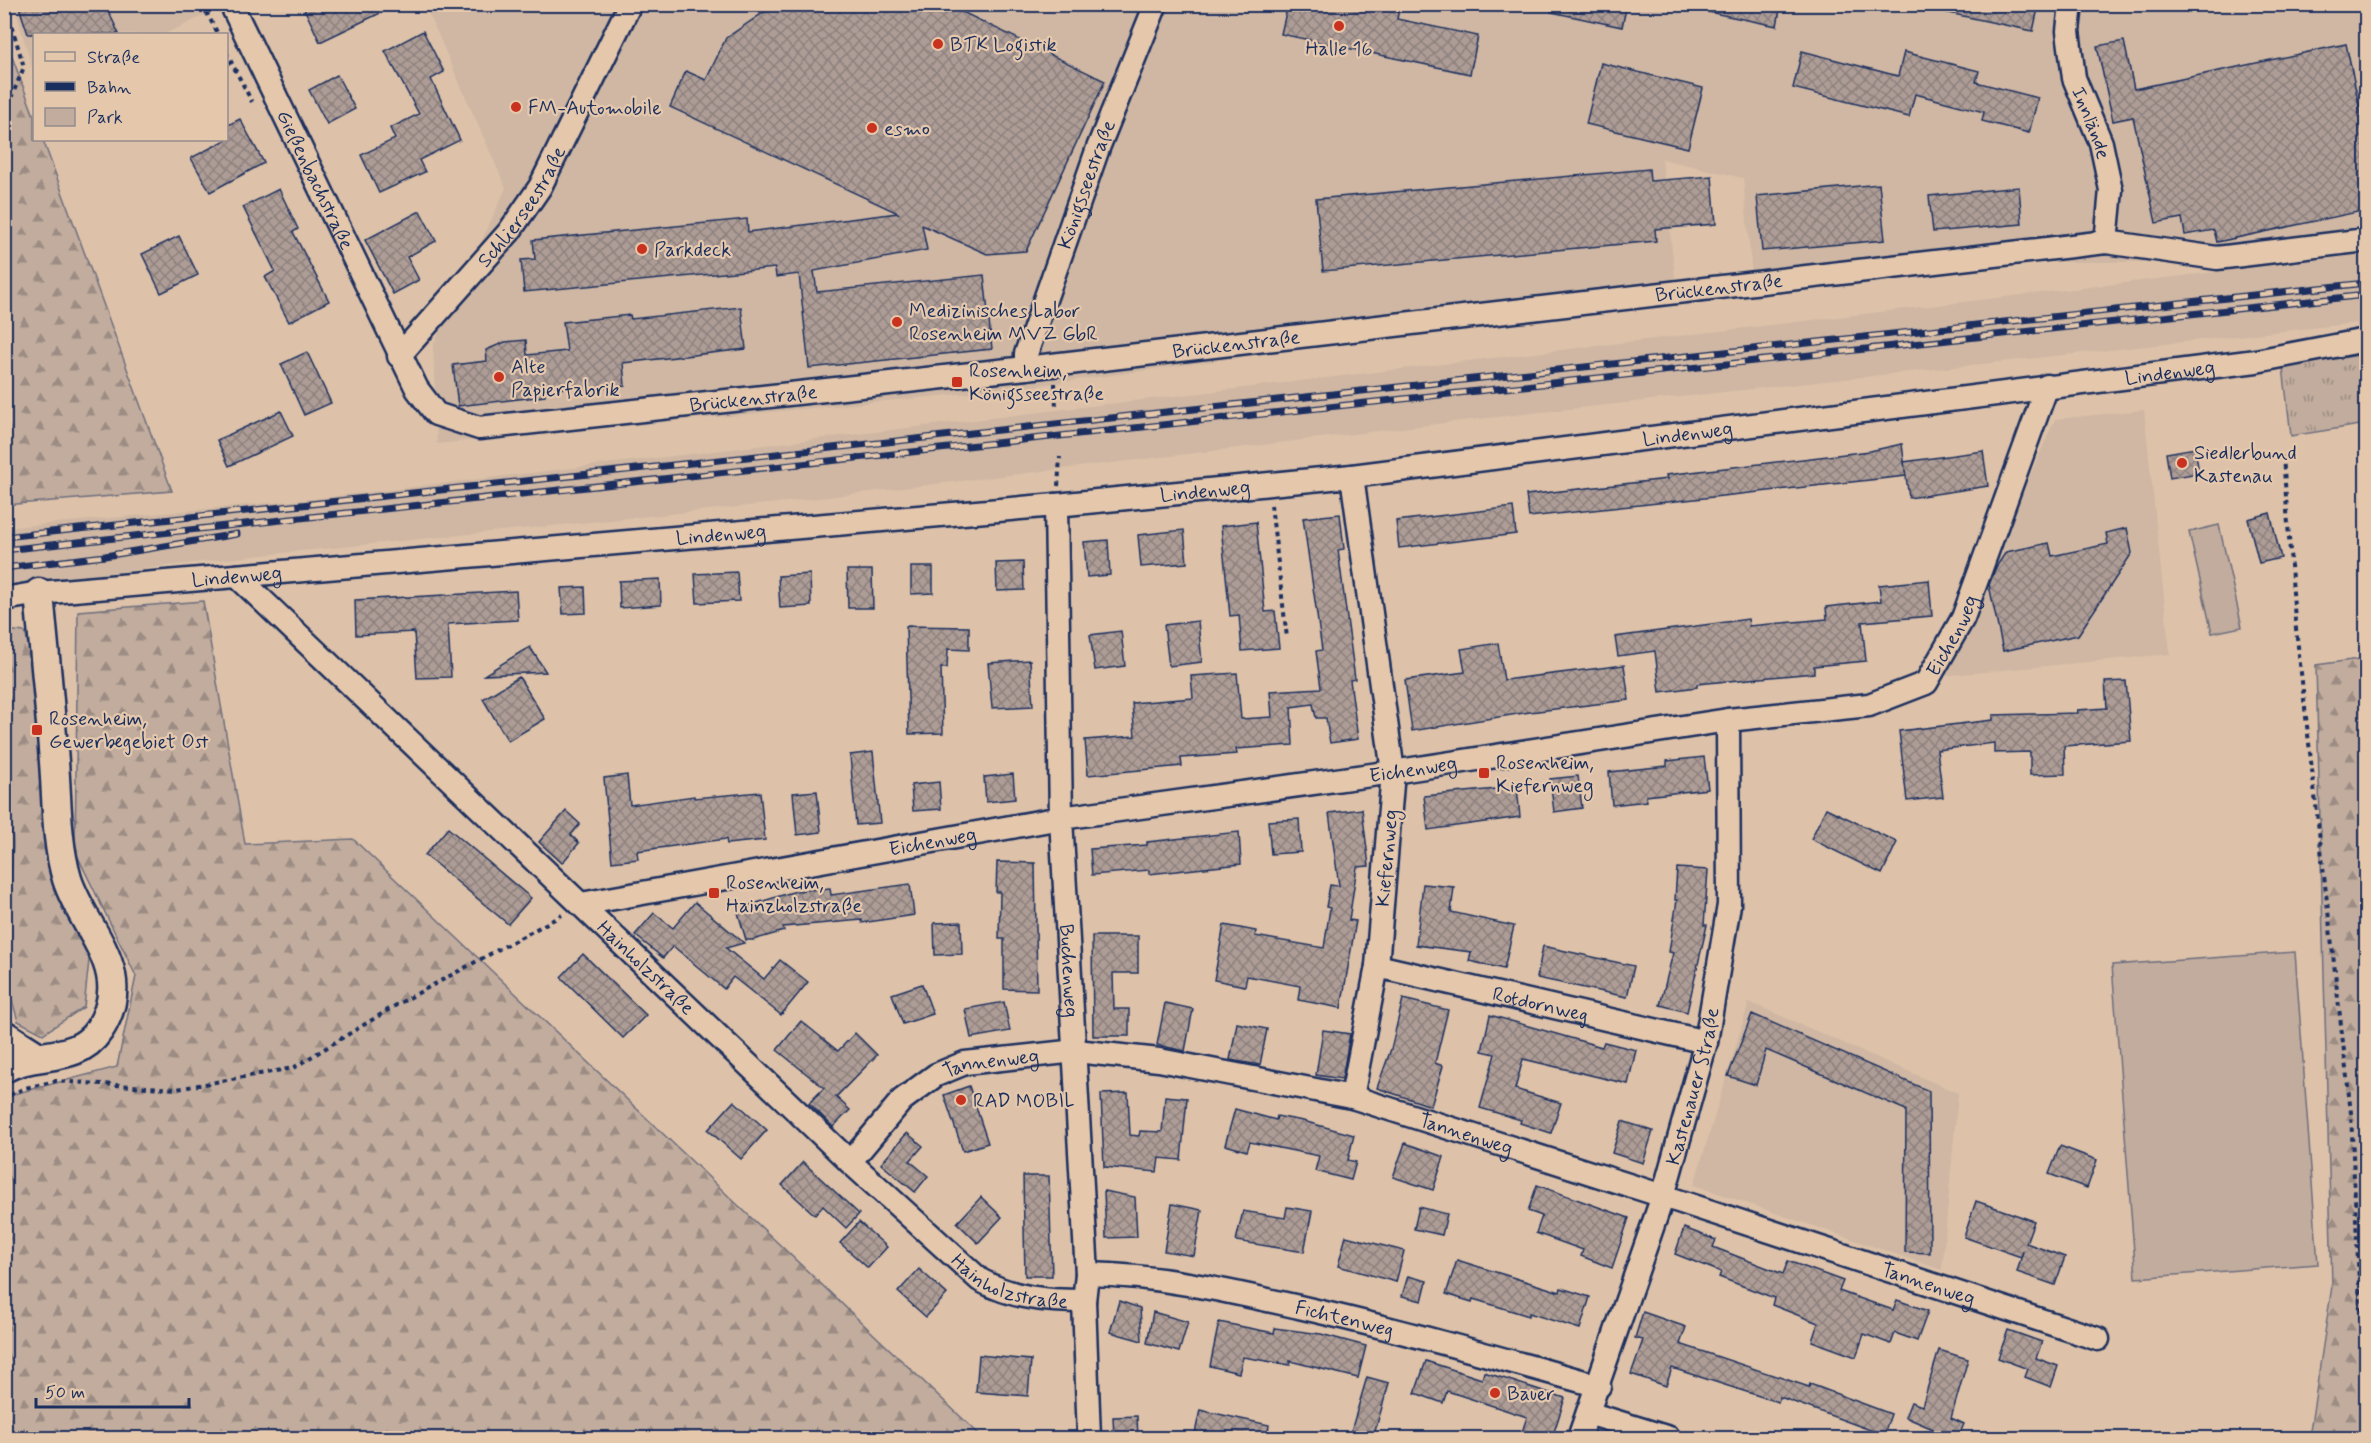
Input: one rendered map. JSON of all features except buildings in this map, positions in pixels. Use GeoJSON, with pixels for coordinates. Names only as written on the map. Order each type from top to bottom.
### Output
{"type":"FeatureCollection","features":[{"type":"Feature","properties":{"kind":"main road"},"geometry":{"type":"LineString","coordinates":[[4,1035],[38,1056],[56,1056],[71,1052],[98,1032],[112,1002],[111,968],[75,900],[62,855],[39,593]]}},
{"type":"Feature","properties":{"kind":"main road"},"geometry":{"type":"LineString","coordinates":[[8,1081],[38,1056]]}},
{"type":"Feature","properties":{"kind":"street","name":"Gießenbachstraße"},"geometry":{"type":"LineString","coordinates":[[231,4],[399,356]]}},
{"type":"Feature","properties":{"kind":"street","name":"Schlierseestraße"},"geometry":{"type":"LineString","coordinates":[[399,356],[509,232],[540,187],[630,4]]}},
{"type":"Feature","properties":{"kind":"street","name":"Königsseestraße"},"geometry":{"type":"LineString","coordinates":[[1026,368],[1026,354],[1087,181],[1156,4]]}},
{"type":"Feature","properties":{"kind":"street","name":"Innlände"},"geometry":{"type":"LineString","coordinates":[[2071,4],[2068,31],[2074,78],[2101,143],[2111,190],[2106,242]]}},
{"type":"Feature","properties":{"kind":"street"},"geometry":{"type":"LineString","coordinates":[[2106,242],[2217,258],[2367,240]]}},
{"type":"Feature","properties":{"kind":"street","name":"Brückenstraße"},"geometry":{"type":"LineString","coordinates":[[399,356],[417,389],[436,414],[479,428],[1026,368],[2106,242]]}},
{"type":"Feature","properties":{"kind":"street","name":"Lindenweg"},"geometry":{"type":"LineString","coordinates":[[4,599],[39,593],[1056,505],[1352,476],[2256,361],[2367,340]]}},
{"type":"Feature","properties":{"kind":"street","name":"Eichenweg"},"geometry":{"type":"LineString","coordinates":[[581,904],[1061,818],[1393,772],[1728,720],[1869,705],[1926,682],[1963,618],[2047,386]]}},
{"type":"Feature","properties":{"kind":"street","name":"Kiefernweg"},"geometry":{"type":"LineString","coordinates":[[1352,476],[1393,772],[1377,966],[1352,1097]]}},
{"type":"Feature","properties":{"kind":"street","name":"Buchenweg"},"geometry":{"type":"LineString","coordinates":[[1056,505],[1061,818],[1087,1275],[1084,1301],[1089,1438]]}},
{"type":"Feature","properties":{"kind":"street","name":"Hainholzstraße"},"geometry":{"type":"LineString","coordinates":[[237,576],[850,1162],[980,1280],[1000,1291],[1021,1296],[1052,1301],[1084,1301]]}},
{"type":"Feature","properties":{"kind":"street","name":"Kastenauer Straße"},"geometry":{"type":"LineString","coordinates":[[1579,1438],[1599,1386],[1663,1196],[1706,1042],[1729,906],[1728,720]]}},
{"type":"Feature","properties":{"kind":"street","name":"Rotdornweg"},"geometry":{"type":"LineString","coordinates":[[1377,966],[1706,1042]]}},
{"type":"Feature","properties":{"kind":"street","name":"Tannenweg"},"geometry":{"type":"LineString","coordinates":[[850,1162],[902,1100],[936,1075],[965,1064],[1076,1051],[1159,1060],[1352,1097],[2098,1339]]}},
{"type":"Feature","properties":{"kind":"street","name":"Fichtenweg"},"geometry":{"type":"LineString","coordinates":[[1087,1275],[1121,1275],[1202,1285],[1379,1326],[1599,1386]]}},
{"type":"Feature","properties":{"kind":"street"},"geometry":{"type":"LineString","coordinates":[[1588,1413],[1669,1438]]}},
{"type":"Feature","properties":{"kind":"path"},"geometry":{"type":"LineString","coordinates":[[4,115],[24,67],[5,4]]}},
{"type":"Feature","properties":{"kind":"path"},"geometry":{"type":"LineString","coordinates":[[202,4],[217,33]]}},
{"type":"Feature","properties":{"kind":"path"},"geometry":{"type":"LineString","coordinates":[[2283,456],[2295,620],[2351,1113],[2367,1432]]}},
{"type":"Feature","properties":{"kind":"path"},"geometry":{"type":"LineString","coordinates":[[1056,505],[1060,457]]}},
{"type":"Feature","properties":{"kind":"path"},"geometry":{"type":"LineString","coordinates":[[1269,484],[1287,638]]}},
{"type":"Feature","properties":{"kind":"path"},"geometry":{"type":"LineString","coordinates":[[4,1101],[8,1081],[25,1088],[56,1081],[177,1089],[293,1068],[398,1004],[581,904]]}},
{"type":"Feature","properties":{"kind":"shaded area"},"geometry":{"type":"Polygon","coordinates":[[[14,5],[200,5],[205,15],[167,33],[33,33],[33,71],[14,5]]]}},
{"type":"Feature","properties":{"kind":"shaded area"},"geometry":{"type":"Polygon","coordinates":[[[425,5],[2366,5],[2366,245],[2208,262],[2047,262],[1754,296],[1743,178],[1662,159],[1678,304],[1278,352],[1012,389],[437,444],[433,346],[506,188],[425,5]]]}},
{"type":"Feature","properties":{"kind":"shaded area"},"geometry":{"type":"Polygon","coordinates":[[[2366,254],[2366,322],[1470,420],[778,503],[253,556],[5,585],[4,528],[312,499],[2366,254]]]}},
{"type":"Feature","properties":{"kind":"shaded area"},"geometry":{"type":"Polygon","coordinates":[[[2144,410],[2170,654],[1941,676],[2055,419],[2144,410]]]}},
{"type":"Feature","properties":{"kind":"shaded area"},"geometry":{"type":"Polygon","coordinates":[[[1749,1002],[1958,1093],[1942,1270],[1694,1185],[1749,1002]]]}},
{"type":"Feature","properties":{"kind":"green space"},"geometry":{"type":"Polygon","coordinates":[[[4,35],[33,113],[33,141],[43,141],[172,491],[5,505],[4,35]]]}},
{"type":"Feature","properties":{"kind":"green space"},"geometry":{"type":"Polygon","coordinates":[[[2366,354],[2366,424],[2291,436],[2283,367],[2366,354]]]}},
{"type":"Feature","properties":{"kind":"green space"},"geometry":{"type":"Polygon","coordinates":[[[2219,525],[2242,627],[2212,633],[2189,532],[2219,525]]]}},
{"type":"Feature","properties":{"kind":"green space"},"geometry":{"type":"Polygon","coordinates":[[[203,601],[245,844],[353,839],[983,1438],[5,1438],[6,1096],[117,1067],[136,976],[75,851],[78,611],[203,601]]]}},
{"type":"Feature","properties":{"kind":"green space"},"geometry":{"type":"Polygon","coordinates":[[[4,630],[25,632],[38,686],[50,876],[90,951],[84,1007],[43,1034],[18,1021],[5,976],[13,844],[4,744],[4,630]]]}},
{"type":"Feature","properties":{"kind":"green space"},"geometry":{"type":"Polygon","coordinates":[[[2366,658],[2366,1438],[2309,1438],[2332,1286],[2316,665],[2366,658]]]}},
{"type":"Feature","properties":{"kind":"green space"},"geometry":{"type":"Polygon","coordinates":[[[2295,952],[2318,1264],[2136,1278],[2112,965],[2295,952]]]}},
{"type":"Feature","properties":{"kind":"railway"},"geometry":{"type":"LineString","coordinates":[[4,537],[2366,283]]}},
{"type":"Feature","properties":{"kind":"railway"},"geometry":{"type":"LineString","coordinates":[[4,550],[2366,295]]}},
{"type":"Feature","properties":{"kind":"railway"},"geometry":{"type":"LineString","coordinates":[[4,568],[105,556],[237,534]]}},
{"type":"Feature","properties":{"kind":"place","name":"Halle 16"},"geometry":{"type":"Point","coordinates":[1339,26]}},
{"type":"Feature","properties":{"kind":"place","name":"BTK Logistik"},"geometry":{"type":"Point","coordinates":[938,44]}},
{"type":"Feature","properties":{"kind":"place","name":"FM-Automobile"},"geometry":{"type":"Point","coordinates":[516,107]}},
{"type":"Feature","properties":{"kind":"place","name":"esmo"},"geometry":{"type":"Point","coordinates":[872,128]}},
{"type":"Feature","properties":{"kind":"place","name":"Parkdeck"},"geometry":{"type":"Point","coordinates":[642,249]}},
{"type":"Feature","properties":{"kind":"place","name":"Medizinisches Labor Rosenheim MVZ GbR"},"geometry":{"type":"Point","coordinates":[897,322]}},
{"type":"Feature","properties":{"kind":"place","name":"Alte Papierfabrik"},"geometry":{"type":"Point","coordinates":[499,377]}},
{"type":"Feature","properties":{"kind":"place","name":"Rosenheim, Königsseestraße"},"geometry":{"type":"Point","coordinates":[957,382]}},
{"type":"Feature","properties":{"kind":"place","name":"Siedlerbund Kastenau"},"geometry":{"type":"Point","coordinates":[2182,463]}},
{"type":"Feature","properties":{"kind":"place","name":"Rosenheim, Gewerbegebiet Ost"},"geometry":{"type":"Point","coordinates":[37,730]}},
{"type":"Feature","properties":{"kind":"place","name":"Rosenheim, Kiefernweg"},"geometry":{"type":"Point","coordinates":[1484,773]}},
{"type":"Feature","properties":{"kind":"place","name":"Rosenheim, Hainzholzstraße"},"geometry":{"type":"Point","coordinates":[714,893]}},
{"type":"Feature","properties":{"kind":"place","name":"RAD MOBIL"},"geometry":{"type":"Point","coordinates":[961,1100]}},
{"type":"Feature","properties":{"kind":"place","name":"Bauer"},"geometry":{"type":"Point","coordinates":[1495,1393]}}]}
